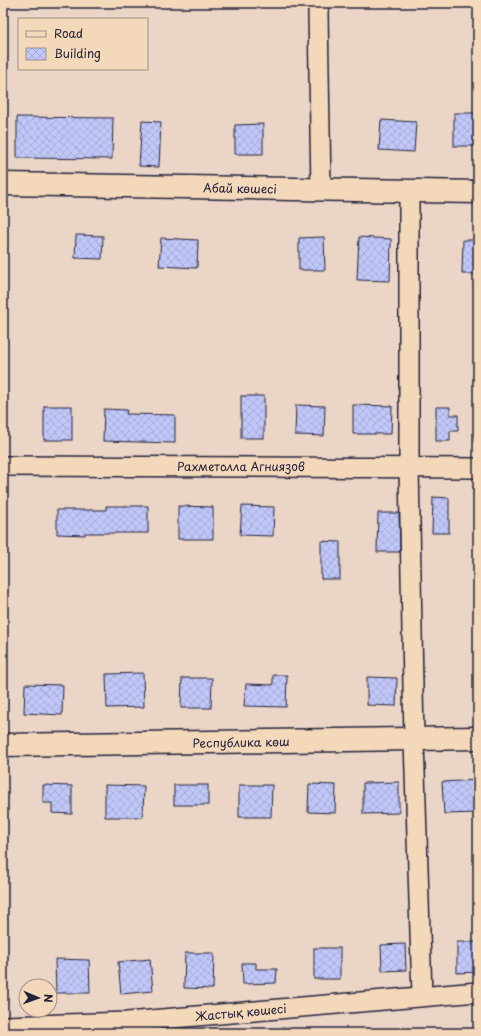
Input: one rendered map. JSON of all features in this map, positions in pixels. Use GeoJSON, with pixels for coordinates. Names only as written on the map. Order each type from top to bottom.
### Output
{"type":"FeatureCollection","features":[{"type":"Feature","properties":{"kind":"main road","name":"Абай көшесі"},"geometry":{"type":"LineString","coordinates":[[3,184],[478,192]]}},
{"type":"Feature","properties":{"kind":"main road","name":"Республика көш"},"geometry":{"type":"LineString","coordinates":[[3,745],[478,738]]}},
{"type":"Feature","properties":{"kind":"street"},"geometry":{"type":"LineString","coordinates":[[319,3],[321,189]]}},
{"type":"Feature","properties":{"kind":"street"},"geometry":{"type":"LineString","coordinates":[[409,191],[409,467],[414,740],[422,996]]}},
{"type":"Feature","properties":{"kind":"street","name":"Рахметолла Агниязов"},"geometry":{"type":"LineString","coordinates":[[3,466],[478,468]]}},
{"type":"Feature","properties":{"kind":"street","name":"Жастық көшесі"},"geometry":{"type":"LineString","coordinates":[[3,1026],[127,1022],[478,992]]}},
{"type":"Feature","properties":{"kind":"building"},"geometry":{"type":"Polygon","coordinates":[[[454,113],[478,113],[478,146],[454,146],[454,113]]]}},
{"type":"Feature","properties":{"kind":"building"},"geometry":{"type":"Polygon","coordinates":[[[17,117],[113,118],[112,159],[17,158],[17,117]]]}},
{"type":"Feature","properties":{"kind":"building"},"geometry":{"type":"Polygon","coordinates":[[[381,120],[416,122],[414,152],[379,150],[381,120]]]}},
{"type":"Feature","properties":{"kind":"building"},"geometry":{"type":"Polygon","coordinates":[[[142,121],[161,122],[159,167],[139,166],[142,121]]]}},
{"type":"Feature","properties":{"kind":"building"},"geometry":{"type":"Polygon","coordinates":[[[263,124],[263,154],[235,154],[235,125],[263,124]]]}},
{"type":"Feature","properties":{"kind":"building"},"geometry":{"type":"Polygon","coordinates":[[[76,235],[103,236],[102,259],[75,258],[76,235]]]}},
{"type":"Feature","properties":{"kind":"building"},"geometry":{"type":"Polygon","coordinates":[[[324,237],[325,270],[299,270],[299,238],[324,237]]]}},
{"type":"Feature","properties":{"kind":"building"},"geometry":{"type":"Polygon","coordinates":[[[359,237],[391,239],[390,281],[357,280],[359,237]]]}},
{"type":"Feature","properties":{"kind":"building"},"geometry":{"type":"Polygon","coordinates":[[[161,238],[198,240],[197,268],[159,266],[161,238]]]}},
{"type":"Feature","properties":{"kind":"building"},"geometry":{"type":"Polygon","coordinates":[[[463,240],[478,240],[478,274],[462,274],[463,240]]]}},
{"type":"Feature","properties":{"kind":"building"},"geometry":{"type":"Polygon","coordinates":[[[241,396],[264,396],[264,438],[241,438],[241,396]]]}},
{"type":"Feature","properties":{"kind":"building"},"geometry":{"type":"Polygon","coordinates":[[[296,405],[325,406],[324,436],[295,435],[296,405]]]}},
{"type":"Feature","properties":{"kind":"building"},"geometry":{"type":"Polygon","coordinates":[[[353,405],[392,406],[391,434],[353,434],[353,405]]]}},
{"type":"Feature","properties":{"kind":"building"},"geometry":{"type":"Polygon","coordinates":[[[44,406],[72,406],[72,440],[44,440],[44,406]]]}},
{"type":"Feature","properties":{"kind":"building"},"geometry":{"type":"Polygon","coordinates":[[[436,407],[450,407],[450,415],[458,415],[458,431],[450,431],[450,441],[436,441],[436,407]]]}},
{"type":"Feature","properties":{"kind":"building"},"geometry":{"type":"Polygon","coordinates":[[[104,409],[127,410],[126,414],[175,415],[175,443],[103,441],[104,409]]]}},
{"type":"Feature","properties":{"kind":"building"},"geometry":{"type":"Polygon","coordinates":[[[433,497],[449,498],[449,533],[432,533],[433,497]]]}},
{"type":"Feature","properties":{"kind":"building"},"geometry":{"type":"Polygon","coordinates":[[[106,506],[148,506],[148,533],[85,533],[85,535],[57,534],[57,510],[106,510],[106,506]]]}},
{"type":"Feature","properties":{"kind":"building"},"geometry":{"type":"Polygon","coordinates":[[[178,506],[213,507],[213,539],[178,539],[178,506]]]}},
{"type":"Feature","properties":{"kind":"building"},"geometry":{"type":"Polygon","coordinates":[[[242,506],[274,507],[273,536],[240,535],[242,506]]]}},
{"type":"Feature","properties":{"kind":"building"},"geometry":{"type":"Polygon","coordinates":[[[378,513],[399,513],[400,552],[377,552],[378,513]]]}},
{"type":"Feature","properties":{"kind":"building"},"geometry":{"type":"Polygon","coordinates":[[[321,541],[340,542],[340,579],[321,579],[321,541]]]}},
{"type":"Feature","properties":{"kind":"building"},"geometry":{"type":"Polygon","coordinates":[[[143,673],[144,707],[107,708],[106,674],[143,673]]]}},
{"type":"Feature","properties":{"kind":"building"},"geometry":{"type":"Polygon","coordinates":[[[273,675],[287,675],[286,707],[244,706],[246,684],[273,685],[273,675]]]}},
{"type":"Feature","properties":{"kind":"building"},"geometry":{"type":"Polygon","coordinates":[[[367,677],[397,678],[396,706],[367,705],[367,677]]]}},
{"type":"Feature","properties":{"kind":"building"},"geometry":{"type":"Polygon","coordinates":[[[182,678],[212,678],[211,708],[181,708],[182,678]]]}},
{"type":"Feature","properties":{"kind":"building"},"geometry":{"type":"Polygon","coordinates":[[[25,684],[63,685],[62,715],[24,713],[25,684]]]}},
{"type":"Feature","properties":{"kind":"building"},"geometry":{"type":"Polygon","coordinates":[[[478,780],[478,813],[444,814],[442,782],[478,780]]]}},
{"type":"Feature","properties":{"kind":"building"},"geometry":{"type":"Polygon","coordinates":[[[399,782],[399,813],[363,814],[363,783],[399,782]]]}},
{"type":"Feature","properties":{"kind":"building"},"geometry":{"type":"Polygon","coordinates":[[[309,784],[336,785],[335,813],[308,812],[309,784]]]}},
{"type":"Feature","properties":{"kind":"building"},"geometry":{"type":"Polygon","coordinates":[[[43,785],[72,786],[72,814],[52,813],[52,803],[43,803],[43,785]]]}},
{"type":"Feature","properties":{"kind":"building"},"geometry":{"type":"Polygon","coordinates":[[[105,785],[144,786],[143,817],[105,817],[105,785]]]}},
{"type":"Feature","properties":{"kind":"building"},"geometry":{"type":"Polygon","coordinates":[[[174,785],[208,785],[208,805],[174,805],[174,785]]]}},
{"type":"Feature","properties":{"kind":"building"},"geometry":{"type":"Polygon","coordinates":[[[239,785],[272,785],[271,817],[239,817],[239,785]]]}},
{"type":"Feature","properties":{"kind":"building"},"geometry":{"type":"Polygon","coordinates":[[[457,942],[478,942],[478,972],[457,973],[457,942]]]}},
{"type":"Feature","properties":{"kind":"building"},"geometry":{"type":"Polygon","coordinates":[[[405,944],[406,970],[382,971],[381,945],[405,944]]]}},
{"type":"Feature","properties":{"kind":"building"},"geometry":{"type":"Polygon","coordinates":[[[314,948],[340,948],[340,979],[314,979],[314,948]]]}},
{"type":"Feature","properties":{"kind":"building"},"geometry":{"type":"Polygon","coordinates":[[[185,953],[214,953],[213,989],[184,988],[185,953]]]}},
{"type":"Feature","properties":{"kind":"building"},"geometry":{"type":"Polygon","coordinates":[[[55,959],[89,960],[90,993],[58,993],[58,978],[56,978],[55,959]]]}},
{"type":"Feature","properties":{"kind":"building"},"geometry":{"type":"Polygon","coordinates":[[[150,959],[153,991],[121,994],[118,962],[150,959]]]}},
{"type":"Feature","properties":{"kind":"building"},"geometry":{"type":"Polygon","coordinates":[[[242,963],[256,963],[256,969],[277,969],[276,983],[243,984],[242,963]]]}}]}
